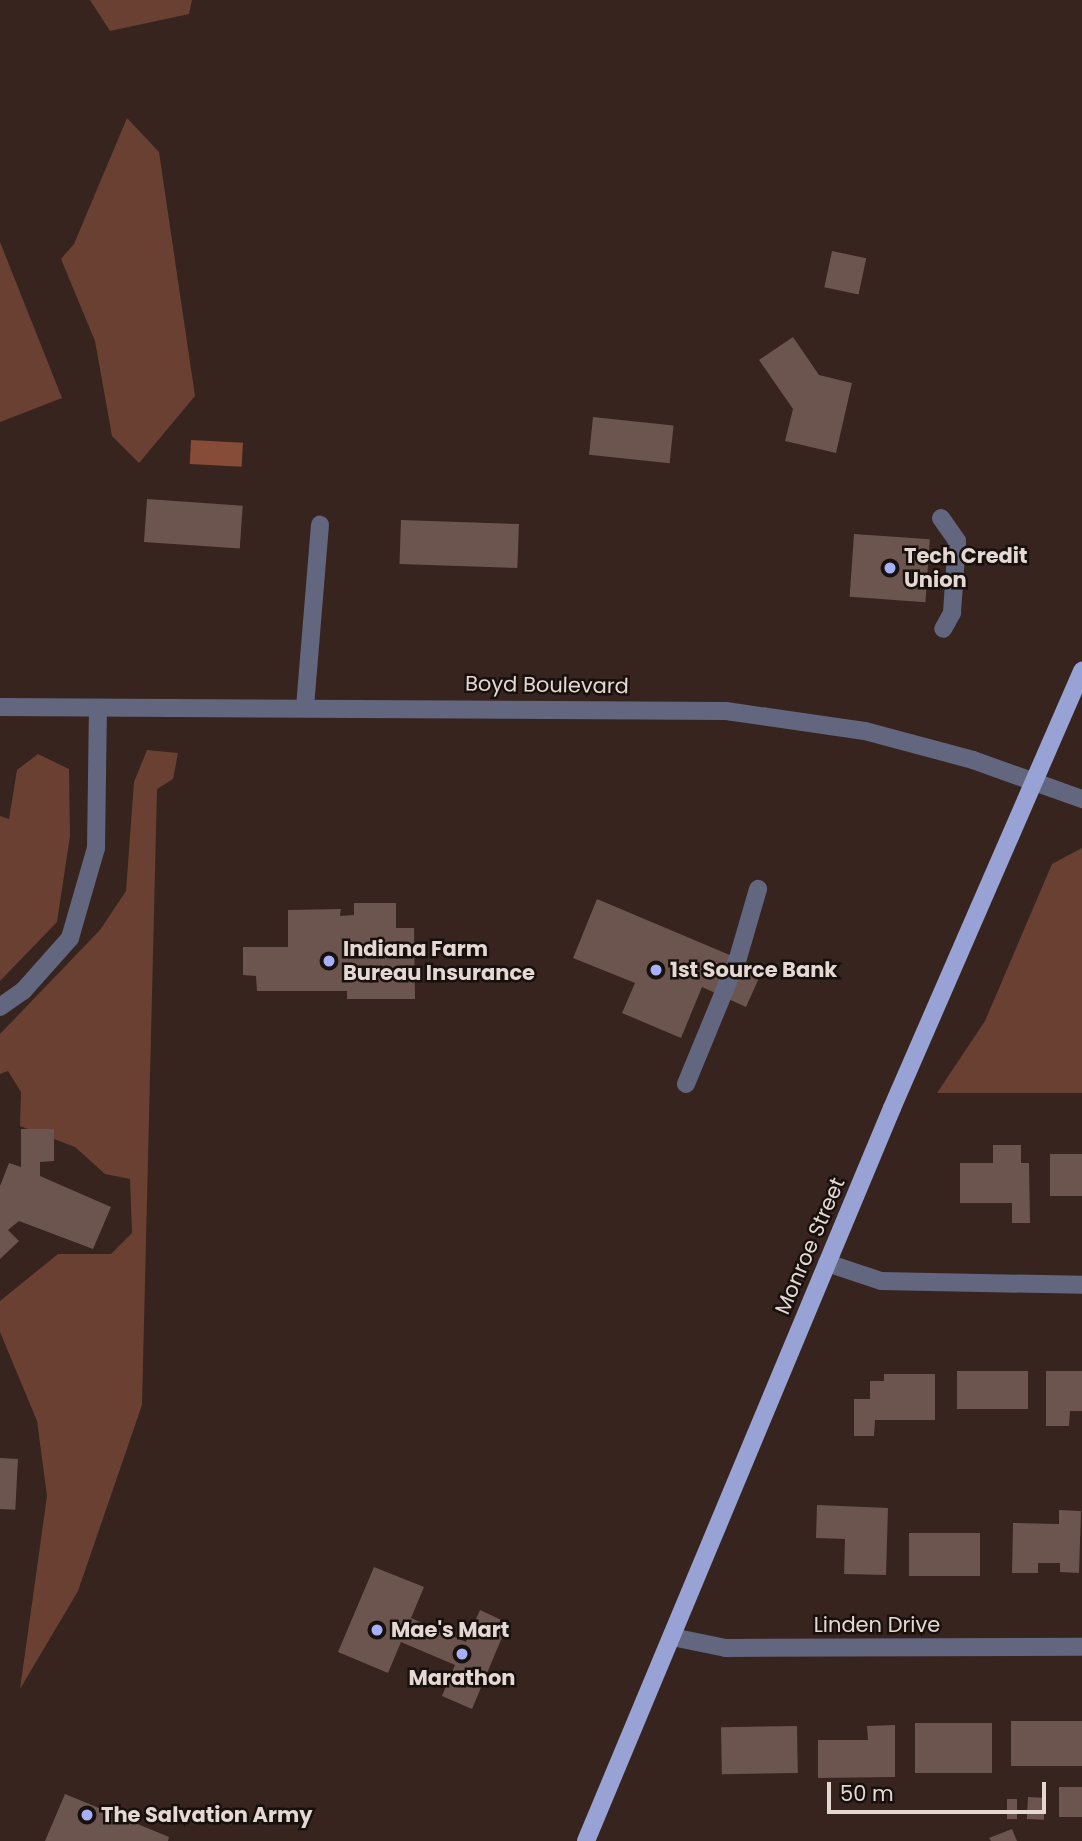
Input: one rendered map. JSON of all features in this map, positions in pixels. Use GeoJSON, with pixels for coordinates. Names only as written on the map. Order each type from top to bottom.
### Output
{"type":"FeatureCollection","features":[{"type":"Feature","properties":{"kind":"main road","name":"Monroe Street"},"geometry":{"type":"LineString","coordinates":[[586,1841],[827,1263],[1033,779],[1082,671]]}},
{"type":"Feature","properties":{"kind":"street"},"geometry":{"type":"LineString","coordinates":[[941,518],[957,541],[952,613],[943,628]]}},
{"type":"Feature","properties":{"kind":"street"},"geometry":{"type":"LineString","coordinates":[[305,706],[320,524]]}},
{"type":"Feature","properties":{"kind":"street","name":"Boyd Boulevard"},"geometry":{"type":"LineString","coordinates":[[0,707],[305,706],[726,711],[864,731],[1033,779],[1082,799]]}},
{"type":"Feature","properties":{"kind":"street"},"geometry":{"type":"LineString","coordinates":[[0,1007],[23,990],[70,939],[96,848],[98,708]]}},
{"type":"Feature","properties":{"kind":"street"},"geometry":{"type":"LineString","coordinates":[[686,1084],[738,958],[758,889]]}},
{"type":"Feature","properties":{"kind":"street"},"geometry":{"type":"LineString","coordinates":[[827,1263],[881,1281],[1082,1285]]}},
{"type":"Feature","properties":{"kind":"street","name":"Linden Drive"},"geometry":{"type":"LineString","coordinates":[[672,1637],[726,1648],[1082,1647]]}},
{"type":"Feature","properties":{"kind":"shaded area"},"geometry":{"type":"Polygon","coordinates":[[[90,0],[192,0],[189,14],[110,31],[90,0]]]}},
{"type":"Feature","properties":{"kind":"shaded area"},"geometry":{"type":"Polygon","coordinates":[[[127,118],[159,152],[195,396],[139,463],[112,436],[95,341],[61,259],[74,244],[127,118]]]}},
{"type":"Feature","properties":{"kind":"shaded area"},"geometry":{"type":"Polygon","coordinates":[[[0,242],[62,398],[0,422],[0,242]]]}},
{"type":"Feature","properties":{"kind":"shaded area"},"geometry":{"type":"Polygon","coordinates":[[[191,440],[243,443],[242,467],[190,464],[191,440]]]}},
{"type":"Feature","properties":{"kind":"shaded area"},"geometry":{"type":"Polygon","coordinates":[[[147,750],[178,753],[173,779],[157,789],[142,1405],[78,1591],[20,1689],[47,1496],[37,1421],[0,1332],[0,1301],[58,1254],[111,1254],[132,1233],[130,1179],[105,1174],[75,1147],[20,1126],[21,1092],[8,1071],[0,1074],[0,1034],[100,930],[126,891],[134,782],[147,750]]]}},
{"type":"Feature","properties":{"kind":"shaded area"},"geometry":{"type":"Polygon","coordinates":[[[38,754],[69,769],[70,836],[57,922],[0,981],[0,816],[9,819],[17,770],[38,754]]]}},
{"type":"Feature","properties":{"kind":"shaded area"},"geometry":{"type":"Polygon","coordinates":[[[1082,848],[1082,1093],[937,1093],[985,1021],[1052,864],[1082,848]]]}},
{"type":"Feature","properties":{"kind":"building"},"geometry":{"type":"Polygon","coordinates":[[[832,251],[866,258],[859,294],[824,287],[832,251]]]}},
{"type":"Feature","properties":{"kind":"building"},"geometry":{"type":"Polygon","coordinates":[[[793,337],[819,375],[852,383],[836,453],[785,441],[793,409],[759,360],[793,337]]]}},
{"type":"Feature","properties":{"kind":"building"},"geometry":{"type":"Polygon","coordinates":[[[593,417],[674,425],[670,463],[589,455],[593,417]]]}},
{"type":"Feature","properties":{"kind":"building"},"geometry":{"type":"Polygon","coordinates":[[[147,499],[243,506],[240,549],[144,542],[147,499]]]}},
{"type":"Feature","properties":{"kind":"building"},"geometry":{"type":"Polygon","coordinates":[[[401,520],[519,524],[517,568],[399,564],[401,520]]]}},
{"type":"Feature","properties":{"kind":"building","name":"Tech Credit Union"},"geometry":{"type":"Polygon","coordinates":[[[854,534],[930,539],[925,602],[850,597],[854,534]]]}},
{"type":"Feature","properties":{"kind":"building","name":"1st Source Bank"},"geometry":{"type":"Polygon","coordinates":[[[597,899],[763,969],[746,1007],[702,987],[681,1038],[622,1013],[635,983],[573,958],[597,899]]]}},
{"type":"Feature","properties":{"kind":"building","name":"Indiana Farm Bureau Insurance"},"geometry":{"type":"Polygon","coordinates":[[[354,903],[396,903],[396,928],[414,928],[415,999],[347,999],[347,991],[257,991],[256,976],[243,975],[243,947],[288,947],[288,910],[341,909],[340,916],[354,915],[354,903]]]}},
{"type":"Feature","properties":{"kind":"building"},"geometry":{"type":"Polygon","coordinates":[[[21,1129],[54,1129],[54,1161],[40,1162],[40,1176],[111,1207],[93,1249],[19,1221],[8,1230],[19,1241],[0,1259],[0,1186],[9,1163],[21,1167],[21,1129]]]}},
{"type":"Feature","properties":{"kind":"building"},"geometry":{"type":"Polygon","coordinates":[[[993,1145],[1021,1145],[1021,1163],[1029,1163],[1030,1223],[1012,1223],[1012,1203],[960,1203],[960,1163],[993,1163],[993,1145]]]}},
{"type":"Feature","properties":{"kind":"building"},"geometry":{"type":"Polygon","coordinates":[[[1050,1154],[1082,1154],[1082,1196],[1050,1196],[1050,1154]]]}},
{"type":"Feature","properties":{"kind":"building"},"geometry":{"type":"Polygon","coordinates":[[[957,1371],[1028,1371],[1028,1409],[957,1409],[957,1371]]]}},
{"type":"Feature","properties":{"kind":"building"},"geometry":{"type":"Polygon","coordinates":[[[1046,1371],[1082,1371],[1082,1411],[1070,1411],[1069,1426],[1046,1426],[1046,1371]]]}},
{"type":"Feature","properties":{"kind":"building"},"geometry":{"type":"Polygon","coordinates":[[[884,1374],[935,1374],[935,1420],[875,1420],[874,1436],[854,1436],[854,1399],[870,1399],[870,1381],[884,1381],[884,1374]]]}},
{"type":"Feature","properties":{"kind":"building"},"geometry":{"type":"Polygon","coordinates":[[[0,1458],[18,1459],[15,1510],[0,1509],[0,1458]]]}},
{"type":"Feature","properties":{"kind":"building"},"geometry":{"type":"Polygon","coordinates":[[[817,1505],[888,1508],[886,1575],[844,1574],[845,1539],[816,1538],[817,1505]]]}},
{"type":"Feature","properties":{"kind":"building"},"geometry":{"type":"Polygon","coordinates":[[[1059,1510],[1081,1511],[1079,1573],[1060,1572],[1060,1563],[1038,1563],[1038,1573],[1012,1573],[1013,1523],[1059,1524],[1059,1510]]]}},
{"type":"Feature","properties":{"kind":"building"},"geometry":{"type":"Polygon","coordinates":[[[909,1533],[980,1533],[980,1576],[909,1576],[909,1533]]]}},
{"type":"Feature","properties":{"kind":"building"},"geometry":{"type":"Polygon","coordinates":[[[374,1567],[424,1587],[411,1618],[466,1642],[480,1610],[508,1623],[472,1709],[442,1696],[455,1665],[401,1642],[388,1673],[338,1652],[374,1567]]]}},
{"type":"Feature","properties":{"kind":"building"},"geometry":{"type":"Polygon","coordinates":[[[1011,1721],[1082,1721],[1082,1766],[1011,1766],[1011,1721]]]}},
{"type":"Feature","properties":{"kind":"building"},"geometry":{"type":"Polygon","coordinates":[[[915,1723],[992,1723],[992,1773],[915,1773],[915,1723]]]}},
{"type":"Feature","properties":{"kind":"building"},"geometry":{"type":"Polygon","coordinates":[[[895,1725],[895,1777],[818,1778],[818,1740],[868,1740],[867,1726],[895,1725]]]}},
{"type":"Feature","properties":{"kind":"building"},"geometry":{"type":"Polygon","coordinates":[[[797,1726],[798,1773],[722,1774],[721,1727],[797,1726]]]}},
{"type":"Feature","properties":{"kind":"building"},"geometry":{"type":"Polygon","coordinates":[[[1059,1787],[1082,1787],[1082,1817],[1059,1817],[1059,1787]]]}},
{"type":"Feature","properties":{"kind":"building","name":"The Salvation Army"},"geometry":{"type":"Polygon","coordinates":[[[65,1794],[169,1837],[168,1841],[45,1841],[65,1794]]]}},
{"type":"Feature","properties":{"kind":"building"},"geometry":{"type":"Polygon","coordinates":[[[1028,1797],[1045,1798],[1044,1820],[1027,1819],[1028,1797]]]}},
{"type":"Feature","properties":{"kind":"building"},"geometry":{"type":"Polygon","coordinates":[[[1007,1799],[1017,1799],[1017,1819],[1007,1819],[1007,1799]]]}},
{"type":"Feature","properties":{"kind":"building"},"geometry":{"type":"Polygon","coordinates":[[[1012,1829],[1017,1841],[991,1841],[989,1838],[1012,1829]]]}},
{"type":"Feature","properties":{"kind":"place","name":"Tech Credit Union"},"geometry":{"type":"Point","coordinates":[890,568]}},
{"type":"Feature","properties":{"kind":"place","name":"Indiana Farm Bureau Insurance"},"geometry":{"type":"Point","coordinates":[329,961]}},
{"type":"Feature","properties":{"kind":"place","name":"1st Source Bank"},"geometry":{"type":"Point","coordinates":[656,970]}},
{"type":"Feature","properties":{"kind":"place","name":"Mae's Mart"},"geometry":{"type":"Point","coordinates":[377,1630]}},
{"type":"Feature","properties":{"kind":"place","name":"Marathon"},"geometry":{"type":"Point","coordinates":[462,1654]}},
{"type":"Feature","properties":{"kind":"place","name":"The Salvation Army"},"geometry":{"type":"Point","coordinates":[87,1815]}}]}
